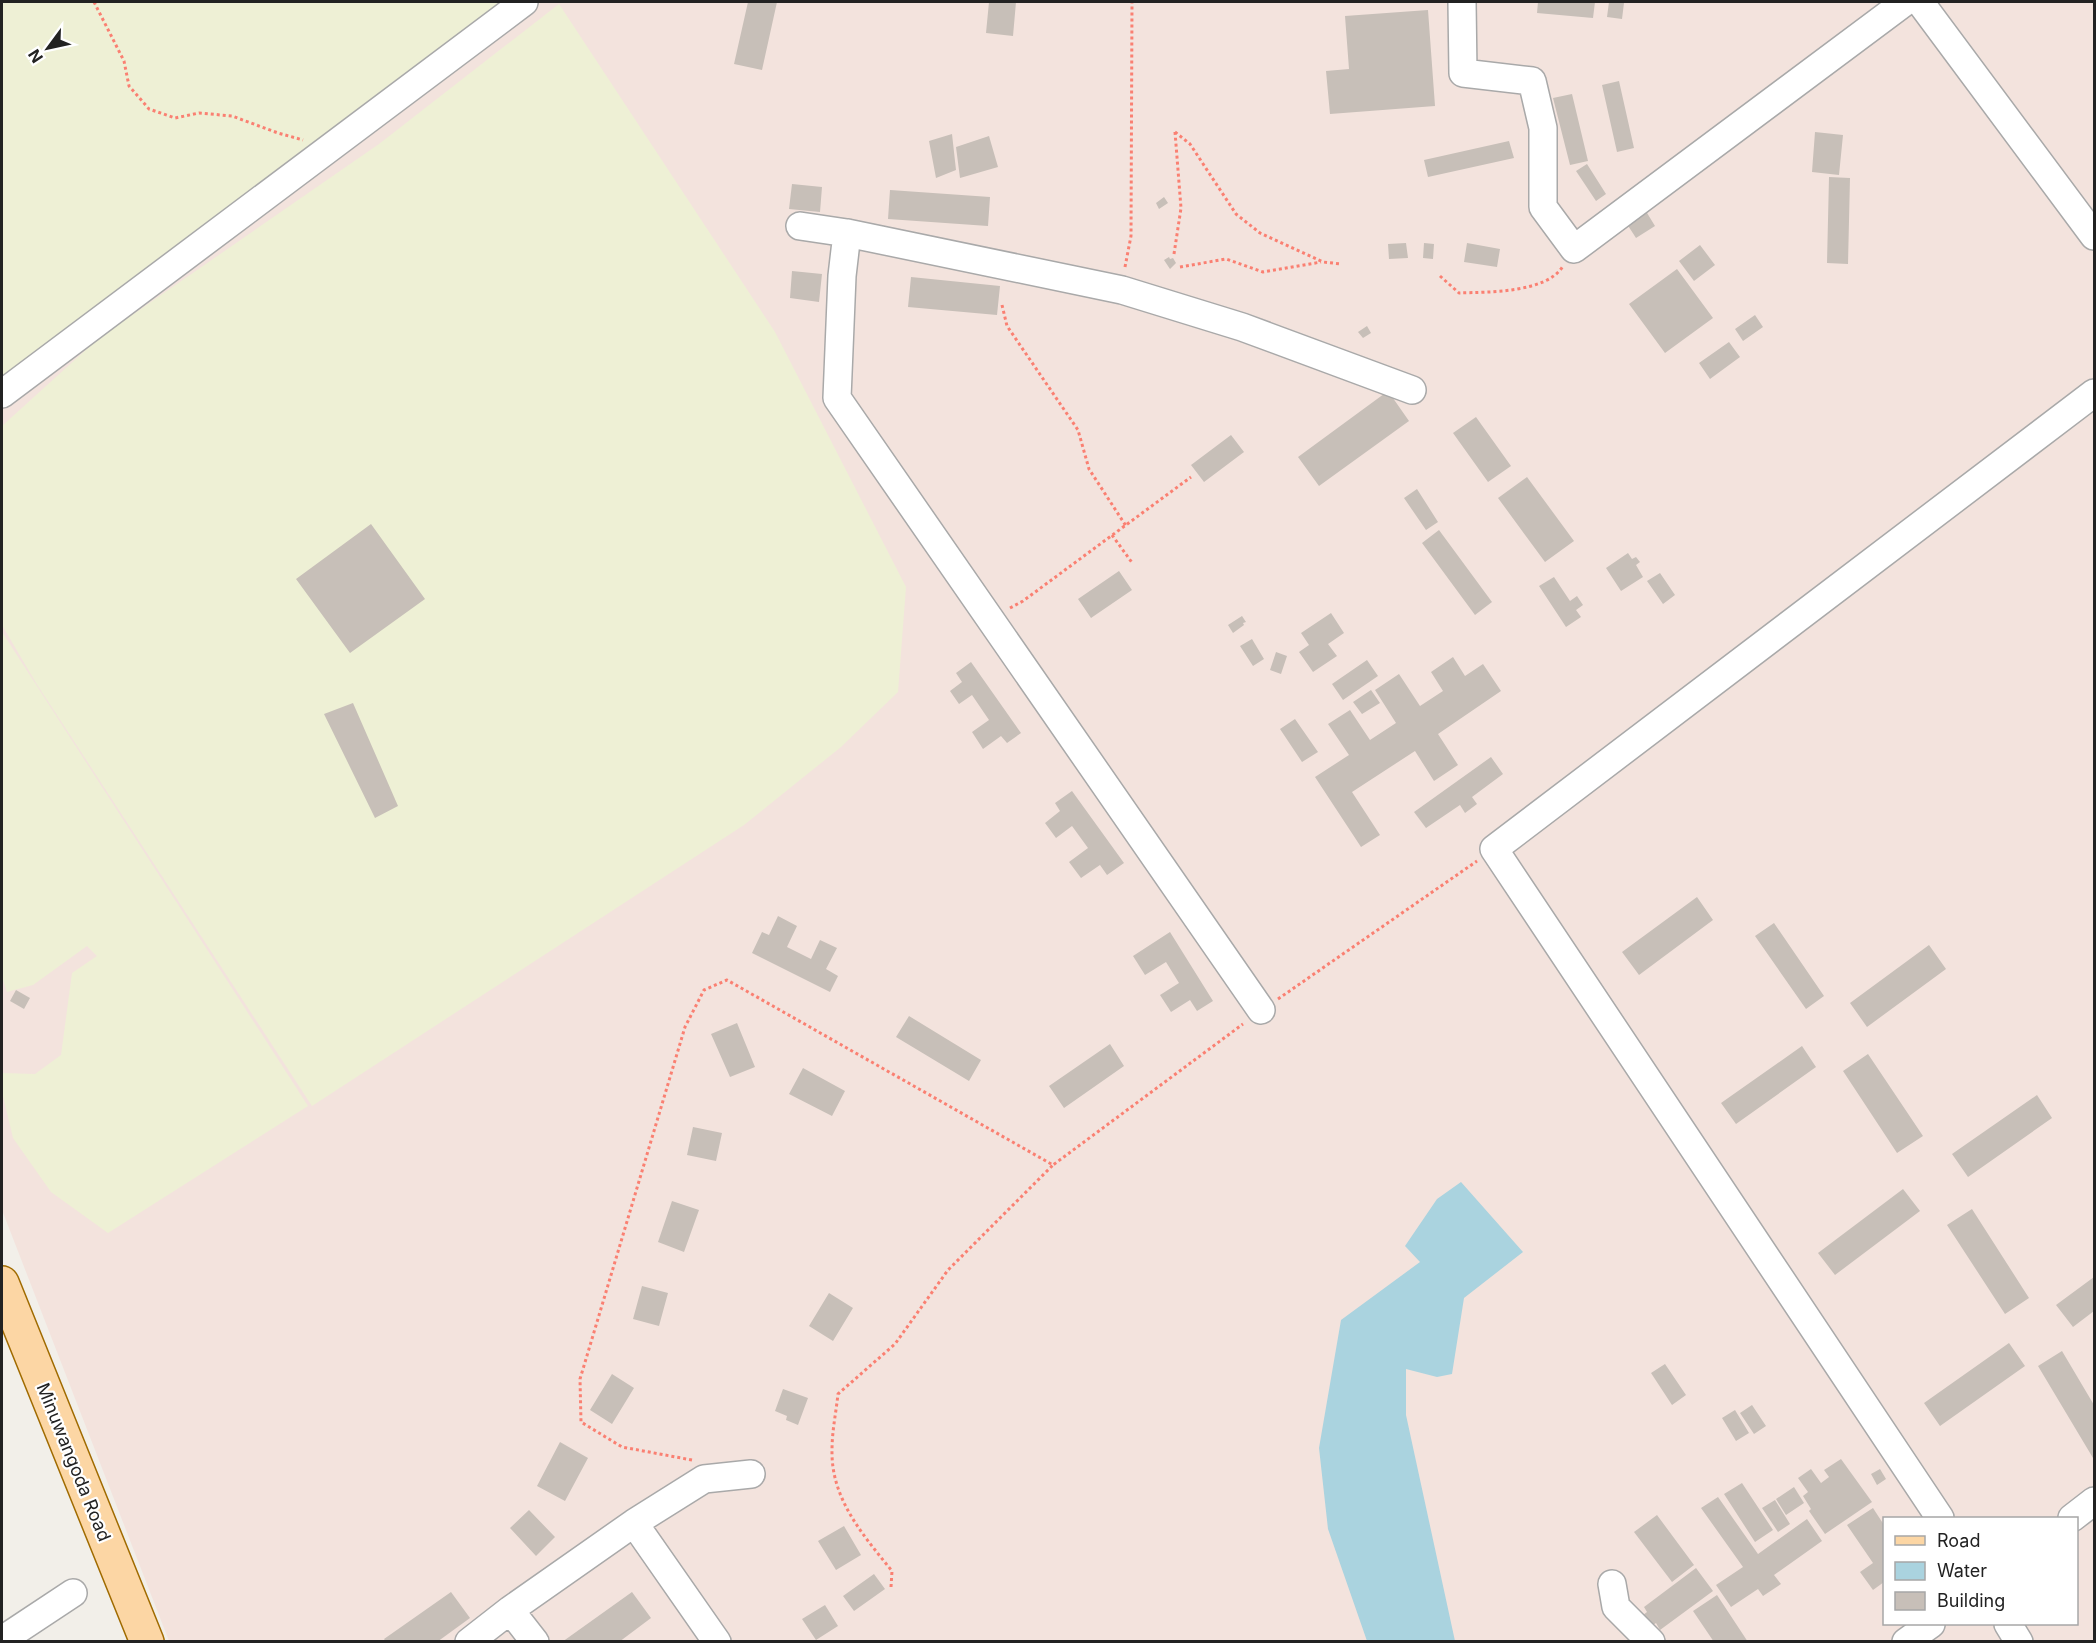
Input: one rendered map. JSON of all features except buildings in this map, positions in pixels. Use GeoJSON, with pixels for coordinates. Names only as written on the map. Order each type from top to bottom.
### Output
{"type":"FeatureCollection","features":[{"type":"Feature","properties":{"kind":"main road","name":"Minuwangoda Road"},"geometry":{"type":"LineString","coordinates":[[2,1282],[147,1641]]}},
{"type":"Feature","properties":{"kind":"street"},"geometry":{"type":"LineString","coordinates":[[2,394],[327,147],[524,2]]}},
{"type":"Feature","properties":{"kind":"street"},"geometry":{"type":"LineString","coordinates":[[1462,2],[1463,74],[1532,81],[1543,128],[1543,207],[1574,249],[1905,2]]}},
{"type":"Feature","properties":{"kind":"street"},"geometry":{"type":"LineString","coordinates":[[1920,2],[2094,236]]}},
{"type":"Feature","properties":{"kind":"street"},"geometry":{"type":"LineString","coordinates":[[800,226],[847,233],[1122,290],[1242,327],[1412,390]]}},
{"type":"Feature","properties":{"kind":"street"},"geometry":{"type":"LineString","coordinates":[[847,233],[842,276],[837,398],[1261,1010]]}},
{"type":"Feature","properties":{"kind":"street"},"geometry":{"type":"LineString","coordinates":[[1939,1517],[1494,849],[2094,393]]}},
{"type":"Feature","properties":{"kind":"street"},"geometry":{"type":"LineString","coordinates":[[470,1641],[510,1610],[634,1523],[704,1479],[751,1474]]}},
{"type":"Feature","properties":{"kind":"street"},"geometry":{"type":"LineString","coordinates":[[2073,1517],[2094,1501]]}},
{"type":"Feature","properties":{"kind":"street"},"geometry":{"type":"LineString","coordinates":[[634,1523],[717,1641]]}},
{"type":"Feature","properties":{"kind":"street"},"geometry":{"type":"LineString","coordinates":[[1612,1584],[1616,1607],[1651,1641]]}},
{"type":"Feature","properties":{"kind":"street"},"geometry":{"type":"LineString","coordinates":[[2,1640],[73,1593]]}},
{"type":"Feature","properties":{"kind":"street"},"geometry":{"type":"LineString","coordinates":[[510,1610],[535,1641]]}},
{"type":"Feature","properties":{"kind":"street"},"geometry":{"type":"LineString","coordinates":[[1906,1641],[1928,1625]]}},
{"type":"Feature","properties":{"kind":"street"},"geometry":{"type":"LineString","coordinates":[[2009,1625],[2019,1641]]}},
{"type":"Feature","properties":{"kind":"path"},"geometry":{"type":"LineString","coordinates":[[94,2],[124,61],[129,86],[149,109],[175,118],[199,113],[232,116],[278,133],[327,147]]}},
{"type":"Feature","properties":{"kind":"path"},"geometry":{"type":"LineString","coordinates":[[1122,290],[1131,237],[1132,2]]}},
{"type":"Feature","properties":{"kind":"path"},"geometry":{"type":"LineString","coordinates":[[1174,254],[1181,208],[1175,132],[1190,144],[1236,214],[1260,233],[1323,262]]}},
{"type":"Feature","properties":{"kind":"path"},"geometry":{"type":"LineString","coordinates":[[1440,276],[1459,293],[1523,289],[1558,274],[1574,249]]}},
{"type":"Feature","properties":{"kind":"path"},"geometry":{"type":"LineString","coordinates":[[1180,267],[1226,260],[1263,272],[1323,262],[1341,264]]}},
{"type":"Feature","properties":{"kind":"path"},"geometry":{"type":"LineString","coordinates":[[1002,305],[1007,326],[1078,430],[1089,469],[1126,526]]}},
{"type":"Feature","properties":{"kind":"path"},"geometry":{"type":"LineString","coordinates":[[991,620],[1023,601],[1191,477]]}},
{"type":"Feature","properties":{"kind":"path"},"geometry":{"type":"LineString","coordinates":[[1112,535],[1133,564]]}},
{"type":"Feature","properties":{"kind":"path"},"geometry":{"type":"LineString","coordinates":[[891,1587],[892,1571],[854,1524],[835,1480],[832,1450],[838,1394],[895,1344],[948,1270],[1053,1165],[1261,1010],[1494,849]]}},
{"type":"Feature","properties":{"kind":"path"},"geometry":{"type":"LineString","coordinates":[[704,1479],[692,1460],[622,1447],[580,1422],[580,1379],[685,1027],[704,990],[726,980],[1053,1165]]}},
{"type":"Feature","properties":{"kind":"shaded area"},"geometry":{"type":"Polygon","coordinates":[[[2,2],[2094,2],[2094,1641],[169,1641],[2,1210],[2,2]]]}},
{"type":"Feature","properties":{"kind":"green space"},"geometry":{"type":"Polygon","coordinates":[[[2,2],[524,2],[2,399],[2,2]]]}},
{"type":"Feature","properties":{"kind":"green space"},"geometry":{"type":"Polygon","coordinates":[[[559,4],[775,332],[906,587],[898,692],[841,747],[744,825],[312,1106],[36,683],[2,625],[2,426],[99,338],[379,144],[559,4]]]}},
{"type":"Feature","properties":{"kind":"green space"},"geometry":{"type":"Polygon","coordinates":[[[2,632],[308,1106],[108,1233],[51,1192],[13,1138],[2,1092],[2,1073],[35,1074],[61,1055],[72,973],[97,956],[87,946],[33,985],[7,992],[2,977],[2,632]]]}},
{"type":"Feature","properties":{"kind":"water"},"geometry":{"type":"Polygon","coordinates":[[[1461,1182],[1523,1252],[1464,1298],[1452,1374],[1437,1377],[1406,1369],[1406,1415],[1455,1641],[1367,1641],[1328,1529],[1319,1448],[1341,1320],[1420,1262],[1405,1246],[1437,1199],[1461,1182]]]}}]}
